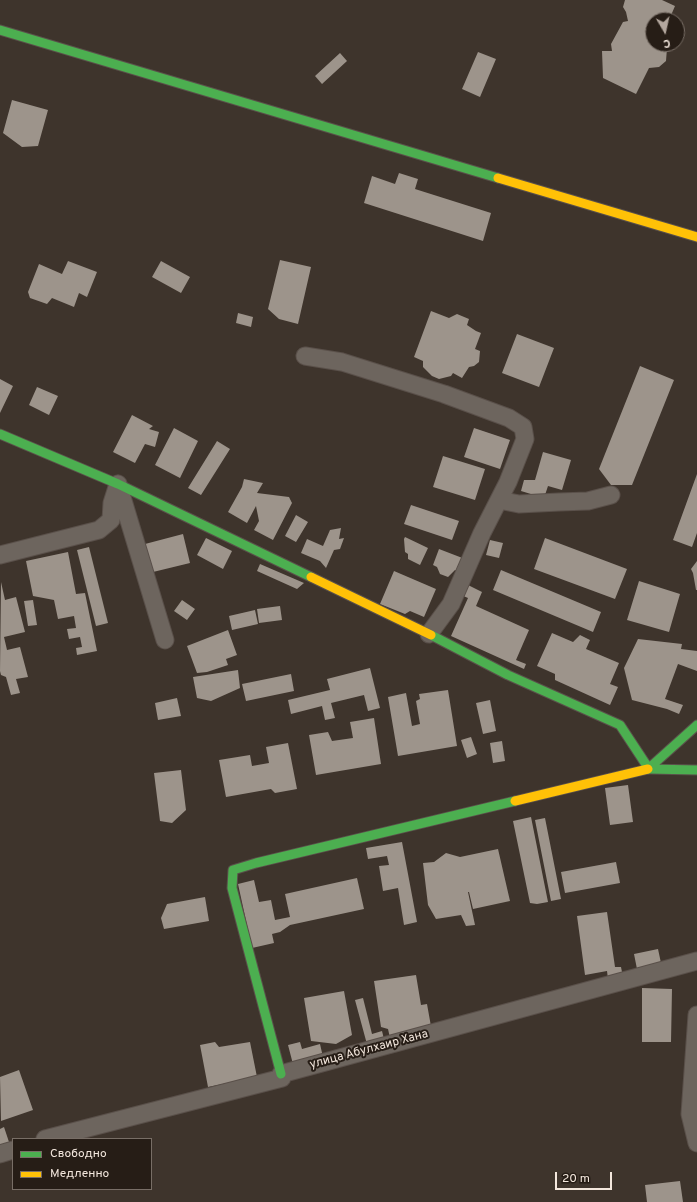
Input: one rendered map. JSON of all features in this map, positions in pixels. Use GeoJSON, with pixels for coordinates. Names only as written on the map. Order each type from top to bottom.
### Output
{"type":"FeatureCollection","features":[{"type":"Feature","properties":{"kind":"street"},"geometry":{"type":"LineString","coordinates":[[0,30],[697,237]]}},
{"type":"Feature","properties":{"kind":"street"},"geometry":{"type":"LineString","coordinates":[[305,356],[342,362],[444,394],[509,418],[523,426],[525,439],[518,458],[482,533],[451,604],[429,634]]}},
{"type":"Feature","properties":{"kind":"street"},"geometry":{"type":"LineString","coordinates":[[0,434],[118,484],[429,634],[508,675],[620,726],[649,768]]}},
{"type":"Feature","properties":{"kind":"street"},"geometry":{"type":"LineString","coordinates":[[0,555],[99,530],[111,520],[112,503],[118,484]]}},
{"type":"Feature","properties":{"kind":"street"},"geometry":{"type":"LineString","coordinates":[[118,484],[165,640]]}},
{"type":"Feature","properties":{"kind":"street"},"geometry":{"type":"LineString","coordinates":[[499,500],[519,504],[588,500],[611,495]]}},
{"type":"Feature","properties":{"kind":"street"},"geometry":{"type":"LineString","coordinates":[[649,768],[697,725]]}},
{"type":"Feature","properties":{"kind":"street"},"geometry":{"type":"LineString","coordinates":[[282,1074],[232,888],[233,870],[256,863],[649,768],[697,770]]}},
{"type":"Feature","properties":{"kind":"street","name":"улица Абулхаир Хана"},"geometry":{"type":"LineString","coordinates":[[49,1138],[282,1078],[282,1074],[697,961]]}},
{"type":"Feature","properties":{"kind":"street"},"geometry":{"type":"LineString","coordinates":[[697,1016],[690,1114],[697,1143]]}},
{"type":"Feature","properties":{"kind":"street"},"geometry":{"type":"LineString","coordinates":[[0,1154],[12,1150]]}},
{"type":"Feature","properties":{"kind":"building"},"geometry":{"type":"Polygon","coordinates":[[[625,0],[662,0],[675,6],[672,12],[645,12],[645,52],[667,52],[666,61],[659,67],[649,68],[636,94],[603,78],[602,51],[612,51],[611,44],[623,22],[628,21],[623,7],[625,0]]]}},
{"type":"Feature","properties":{"kind":"building"},"geometry":{"type":"Polygon","coordinates":[[[478,52],[496,59],[480,97],[462,89],[478,52]]]}},
{"type":"Feature","properties":{"kind":"building"},"geometry":{"type":"Polygon","coordinates":[[[340,53],[347,61],[322,84],[315,76],[340,53]]]}},
{"type":"Feature","properties":{"kind":"building"},"geometry":{"type":"Polygon","coordinates":[[[12,100],[48,110],[38,146],[22,147],[3,133],[12,100]]]}},
{"type":"Feature","properties":{"kind":"building"},"geometry":{"type":"Polygon","coordinates":[[[399,173],[418,179],[415,189],[491,213],[483,241],[364,203],[372,176],[395,184],[399,173]]]}},
{"type":"Feature","properties":{"kind":"building"},"geometry":{"type":"Polygon","coordinates":[[[280,260],[311,267],[298,324],[279,319],[268,309],[280,260]]]}},
{"type":"Feature","properties":{"kind":"building"},"geometry":{"type":"Polygon","coordinates":[[[68,261],[97,272],[87,297],[79,293],[74,307],[52,298],[47,304],[30,298],[28,292],[39,264],[62,274],[68,261]]]}},
{"type":"Feature","properties":{"kind":"building"},"geometry":{"type":"Polygon","coordinates":[[[161,261],[190,277],[181,293],[152,277],[161,261]]]}},
{"type":"Feature","properties":{"kind":"building"},"geometry":{"type":"Polygon","coordinates":[[[431,311],[449,318],[457,314],[469,319],[467,325],[481,333],[475,349],[480,351],[479,362],[474,366],[469,367],[462,378],[453,373],[451,376],[439,379],[432,376],[423,367],[423,361],[414,357],[431,311]]]}},
{"type":"Feature","properties":{"kind":"building"},"geometry":{"type":"Polygon","coordinates":[[[238,313],[253,317],[251,327],[236,323],[238,313]]]}},
{"type":"Feature","properties":{"kind":"building"},"geometry":{"type":"Polygon","coordinates":[[[517,334],[554,348],[539,387],[502,373],[517,334]]]}},
{"type":"Feature","properties":{"kind":"building"},"geometry":{"type":"Polygon","coordinates":[[[640,366],[674,380],[632,485],[611,485],[599,469],[640,366]]]}},
{"type":"Feature","properties":{"kind":"building"},"geometry":{"type":"Polygon","coordinates":[[[0,379],[13,386],[0,413],[0,379]]]}},
{"type":"Feature","properties":{"kind":"building"},"geometry":{"type":"Polygon","coordinates":[[[37,387],[58,396],[49,415],[29,405],[37,387]]]}},
{"type":"Feature","properties":{"kind":"building"},"geometry":{"type":"Polygon","coordinates":[[[132,415],[153,426],[149,429],[159,432],[155,447],[145,444],[135,463],[113,452],[132,415]]]}},
{"type":"Feature","properties":{"kind":"building"},"geometry":{"type":"Polygon","coordinates":[[[174,428],[198,441],[180,478],[155,465],[174,428]]]}},
{"type":"Feature","properties":{"kind":"building"},"geometry":{"type":"Polygon","coordinates":[[[474,428],[510,440],[500,469],[464,457],[474,428]]]}},
{"type":"Feature","properties":{"kind":"building"},"geometry":{"type":"Polygon","coordinates":[[[217,441],[230,449],[201,495],[188,488],[217,441]]]}},
{"type":"Feature","properties":{"kind":"building"},"geometry":{"type":"Polygon","coordinates":[[[543,452],[571,460],[562,490],[548,486],[544,498],[521,491],[524,480],[535,480],[543,452]]]}},
{"type":"Feature","properties":{"kind":"building"},"geometry":{"type":"Polygon","coordinates":[[[443,456],[485,469],[475,500],[433,487],[443,456]]]}},
{"type":"Feature","properties":{"kind":"building"},"geometry":{"type":"Polygon","coordinates":[[[697,474],[697,533],[692,547],[673,540],[697,474]]]}},
{"type":"Feature","properties":{"kind":"building"},"geometry":{"type":"Polygon","coordinates":[[[244,479],[263,483],[257,493],[289,497],[292,503],[273,540],[254,530],[259,521],[256,506],[247,523],[228,512],[242,487],[244,479]]]}},
{"type":"Feature","properties":{"kind":"building"},"geometry":{"type":"Polygon","coordinates":[[[411,505],[459,521],[452,540],[404,524],[411,505]]]}},
{"type":"Feature","properties":{"kind":"building"},"geometry":{"type":"Polygon","coordinates":[[[296,515],[308,522],[296,542],[285,536],[296,515]]]}},
{"type":"Feature","properties":{"kind":"building"},"geometry":{"type":"Polygon","coordinates":[[[341,528],[339,539],[344,538],[340,549],[334,550],[326,568],[320,561],[301,553],[307,539],[323,546],[330,530],[341,528]]]}},
{"type":"Feature","properties":{"kind":"building"},"geometry":{"type":"Polygon","coordinates":[[[183,534],[190,563],[153,572],[145,544],[183,534]]]}},
{"type":"Feature","properties":{"kind":"building"},"geometry":{"type":"Polygon","coordinates":[[[405,537],[428,548],[420,565],[408,559],[408,554],[405,552],[405,537]]]}},
{"type":"Feature","properties":{"kind":"building"},"geometry":{"type":"Polygon","coordinates":[[[206,538],[232,551],[223,569],[197,555],[206,538]]]}},
{"type":"Feature","properties":{"kind":"building"},"geometry":{"type":"Polygon","coordinates":[[[545,538],[627,569],[615,599],[534,569],[545,538]]]}},
{"type":"Feature","properties":{"kind":"building"},"geometry":{"type":"Polygon","coordinates":[[[490,540],[503,543],[499,558],[486,555],[490,540]]]}},
{"type":"Feature","properties":{"kind":"building"},"geometry":{"type":"Polygon","coordinates":[[[89,547],[108,623],[96,626],[77,550],[89,547]]]}},
{"type":"Feature","properties":{"kind":"building"},"geometry":{"type":"Polygon","coordinates":[[[439,549],[465,559],[460,572],[455,570],[448,577],[440,574],[437,567],[433,565],[439,549]]]}},
{"type":"Feature","properties":{"kind":"building"},"geometry":{"type":"Polygon","coordinates":[[[68,552],[76,594],[85,593],[97,651],[77,655],[76,648],[82,647],[80,637],[69,639],[67,629],[76,628],[74,616],[58,619],[54,600],[33,596],[26,561],[68,552]]]}},
{"type":"Feature","properties":{"kind":"building"},"geometry":{"type":"Polygon","coordinates":[[[697,561],[697,590],[696,590],[691,569],[697,561]]]}},
{"type":"Feature","properties":{"kind":"building"},"geometry":{"type":"Polygon","coordinates":[[[260,564],[304,583],[297,589],[257,571],[260,564]]]}},
{"type":"Feature","properties":{"kind":"building"},"geometry":{"type":"Polygon","coordinates":[[[501,570],[601,612],[593,632],[493,590],[501,570]]]}},
{"type":"Feature","properties":{"kind":"building"},"geometry":{"type":"Polygon","coordinates":[[[394,571],[436,589],[424,617],[410,611],[405,614],[380,604],[394,571]]]}},
{"type":"Feature","properties":{"kind":"building"},"geometry":{"type":"Polygon","coordinates":[[[639,581],[680,594],[669,632],[627,620],[639,581]]]}},
{"type":"Feature","properties":{"kind":"building"},"geometry":{"type":"Polygon","coordinates":[[[1,582],[5,600],[16,597],[25,632],[4,637],[7,650],[20,647],[28,677],[16,679],[20,693],[11,695],[6,677],[1,675],[0,671],[1,582]]]}},
{"type":"Feature","properties":{"kind":"building"},"geometry":{"type":"Polygon","coordinates":[[[466,584],[482,592],[476,606],[529,630],[516,660],[526,664],[524,669],[451,636],[468,598],[461,595],[466,584]]]}},
{"type":"Feature","properties":{"kind":"building"},"geometry":{"type":"Polygon","coordinates":[[[33,600],[37,625],[28,626],[24,601],[33,600]]]}},
{"type":"Feature","properties":{"kind":"building"},"geometry":{"type":"Polygon","coordinates":[[[182,600],[195,609],[187,620],[174,611],[182,600]]]}},
{"type":"Feature","properties":{"kind":"building"},"geometry":{"type":"Polygon","coordinates":[[[280,606],[282,620],[259,623],[257,609],[280,606]]]}},
{"type":"Feature","properties":{"kind":"building"},"geometry":{"type":"Polygon","coordinates":[[[255,610],[258,624],[232,630],[229,616],[255,610]]]}},
{"type":"Feature","properties":{"kind":"building"},"geometry":{"type":"Polygon","coordinates":[[[228,630],[237,655],[226,659],[228,665],[207,672],[197,673],[187,646],[228,630]]]}},
{"type":"Feature","properties":{"kind":"building"},"geometry":{"type":"Polygon","coordinates":[[[552,633],[573,642],[580,635],[590,640],[586,649],[619,663],[610,684],[618,687],[610,705],[555,680],[555,674],[537,666],[552,633]]]}},
{"type":"Feature","properties":{"kind":"building"},"geometry":{"type":"Polygon","coordinates":[[[638,639],[682,644],[681,649],[697,651],[697,671],[678,664],[665,699],[683,705],[679,714],[667,709],[632,700],[624,668],[638,639]]]}},
{"type":"Feature","properties":{"kind":"building"},"geometry":{"type":"Polygon","coordinates":[[[370,668],[380,708],[368,711],[364,695],[331,703],[335,718],[325,720],[322,706],[291,714],[288,700],[330,690],[327,679],[370,668]]]}},
{"type":"Feature","properties":{"kind":"building"},"geometry":{"type":"Polygon","coordinates":[[[238,670],[240,688],[211,701],[197,698],[193,677],[238,670]]]}},
{"type":"Feature","properties":{"kind":"building"},"geometry":{"type":"Polygon","coordinates":[[[291,674],[294,691],[246,701],[242,684],[291,674]]]}},
{"type":"Feature","properties":{"kind":"building"},"geometry":{"type":"Polygon","coordinates":[[[448,690],[457,746],[398,756],[388,697],[406,693],[412,726],[420,724],[416,701],[420,699],[419,694],[448,690]]]}},
{"type":"Feature","properties":{"kind":"building"},"geometry":{"type":"Polygon","coordinates":[[[177,698],[181,716],[158,720],[155,703],[177,698]]]}},
{"type":"Feature","properties":{"kind":"building"},"geometry":{"type":"Polygon","coordinates":[[[490,700],[496,731],[483,734],[476,703],[490,700]]]}},
{"type":"Feature","properties":{"kind":"building"},"geometry":{"type":"Polygon","coordinates":[[[374,718],[381,764],[316,775],[309,735],[328,732],[332,741],[353,738],[350,722],[374,718]]]}},
{"type":"Feature","properties":{"kind":"building"},"geometry":{"type":"Polygon","coordinates":[[[471,737],[477,754],[467,758],[461,740],[471,737]]]}},
{"type":"Feature","properties":{"kind":"building"},"geometry":{"type":"Polygon","coordinates":[[[502,741],[505,761],[493,763],[490,743],[502,741]]]}},
{"type":"Feature","properties":{"kind":"building"},"geometry":{"type":"Polygon","coordinates":[[[288,743],[297,789],[275,793],[271,789],[226,797],[219,760],[250,755],[252,766],[269,763],[266,747],[288,743]]]}},
{"type":"Feature","properties":{"kind":"building"},"geometry":{"type":"Polygon","coordinates":[[[181,770],[186,810],[172,823],[160,821],[154,773],[181,770]]]}},
{"type":"Feature","properties":{"kind":"building"},"geometry":{"type":"Polygon","coordinates":[[[628,785],[633,822],[610,825],[605,788],[628,785]]]}},
{"type":"Feature","properties":{"kind":"building"},"geometry":{"type":"Polygon","coordinates":[[[531,817],[548,902],[537,904],[530,903],[513,821],[531,817]]]}},
{"type":"Feature","properties":{"kind":"building"},"geometry":{"type":"Polygon","coordinates":[[[545,818],[561,899],[551,901],[535,820],[545,818]]]}},
{"type":"Feature","properties":{"kind":"building"},"geometry":{"type":"Polygon","coordinates":[[[402,842],[417,922],[404,925],[398,888],[383,891],[379,866],[389,865],[387,856],[368,859],[366,848],[402,842]]]}},
{"type":"Feature","properties":{"kind":"building"},"geometry":{"type":"Polygon","coordinates":[[[498,849],[510,901],[473,909],[468,892],[475,925],[466,926],[461,915],[436,919],[428,905],[423,863],[434,862],[446,853],[460,857],[498,849]]]}},
{"type":"Feature","properties":{"kind":"building"},"geometry":{"type":"Polygon","coordinates":[[[616,862],[620,883],[565,893],[561,872],[616,862]]]}},
{"type":"Feature","properties":{"kind":"building"},"geometry":{"type":"Polygon","coordinates":[[[357,878],[364,909],[290,925],[280,932],[272,934],[274,943],[252,948],[238,884],[254,880],[259,902],[271,900],[275,920],[290,917],[285,894],[357,878]]]}},
{"type":"Feature","properties":{"kind":"building"},"geometry":{"type":"Polygon","coordinates":[[[205,897],[209,921],[164,929],[161,918],[167,904],[205,897]]]}},
{"type":"Feature","properties":{"kind":"building"},"geometry":{"type":"Polygon","coordinates":[[[607,912],[615,967],[621,967],[623,977],[608,979],[607,971],[585,975],[577,916],[607,912]]]}},
{"type":"Feature","properties":{"kind":"building"},"geometry":{"type":"Polygon","coordinates":[[[658,949],[661,963],[637,969],[634,954],[658,949]]]}},
{"type":"Feature","properties":{"kind":"building"},"geometry":{"type":"Polygon","coordinates":[[[416,975],[421,1005],[427,1004],[432,1032],[390,1038],[388,1029],[381,1027],[374,981],[416,975]]]}},
{"type":"Feature","properties":{"kind":"building"},"geometry":{"type":"Polygon","coordinates":[[[642,988],[672,989],[671,1042],[642,1042],[642,988]]]}},
{"type":"Feature","properties":{"kind":"building"},"geometry":{"type":"Polygon","coordinates":[[[344,991],[352,1035],[336,1044],[311,1041],[304,998],[344,991]]]}},
{"type":"Feature","properties":{"kind":"building"},"geometry":{"type":"Polygon","coordinates":[[[363,998],[372,1034],[382,1031],[385,1043],[368,1048],[355,1000],[363,998]]]}},
{"type":"Feature","properties":{"kind":"building"},"geometry":{"type":"Polygon","coordinates":[[[215,1042],[219,1047],[250,1042],[257,1077],[208,1087],[200,1045],[215,1042]]]}},
{"type":"Feature","properties":{"kind":"building"},"geometry":{"type":"Polygon","coordinates":[[[300,1042],[302,1049],[320,1044],[323,1057],[294,1068],[288,1045],[300,1042]]]}},
{"type":"Feature","properties":{"kind":"building"},"geometry":{"type":"Polygon","coordinates":[[[19,1070],[33,1110],[1,1121],[0,1077],[19,1070]]]}},
{"type":"Feature","properties":{"kind":"building"},"geometry":{"type":"Polygon","coordinates":[[[4,1127],[9,1142],[0,1145],[0,1129],[4,1127]]]}},
{"type":"Feature","properties":{"kind":"building"},"geometry":{"type":"Polygon","coordinates":[[[680,1181],[683,1202],[647,1202],[645,1185],[680,1181]]]}},
{"type":"Feature","properties":{"kind":"traffic: fast"},"geometry":{"type":"LineString","coordinates":[[0,30],[498,178]]}},
{"type":"Feature","properties":{"kind":"traffic: fast"},"geometry":{"type":"LineString","coordinates":[[0,434],[118,484],[311,577]]}},
{"type":"Feature","properties":{"kind":"traffic: fast"},"geometry":{"type":"LineString","coordinates":[[431,635],[508,675],[620,725],[649,769],[697,770]]}},
{"type":"Feature","properties":{"kind":"traffic: fast"},"geometry":{"type":"LineString","coordinates":[[648,769],[697,725]]}},
{"type":"Feature","properties":{"kind":"traffic: fast"},"geometry":{"type":"LineString","coordinates":[[281,1074],[232,888],[233,870],[256,863],[515,801]]}},
{"type":"Feature","properties":{"kind":"traffic: slow"},"geometry":{"type":"LineString","coordinates":[[498,178],[697,237]]}},
{"type":"Feature","properties":{"kind":"traffic: slow"},"geometry":{"type":"LineString","coordinates":[[311,577],[431,635]]}},
{"type":"Feature","properties":{"kind":"traffic: slow"},"geometry":{"type":"LineString","coordinates":[[515,801],[648,769]]}}]}
